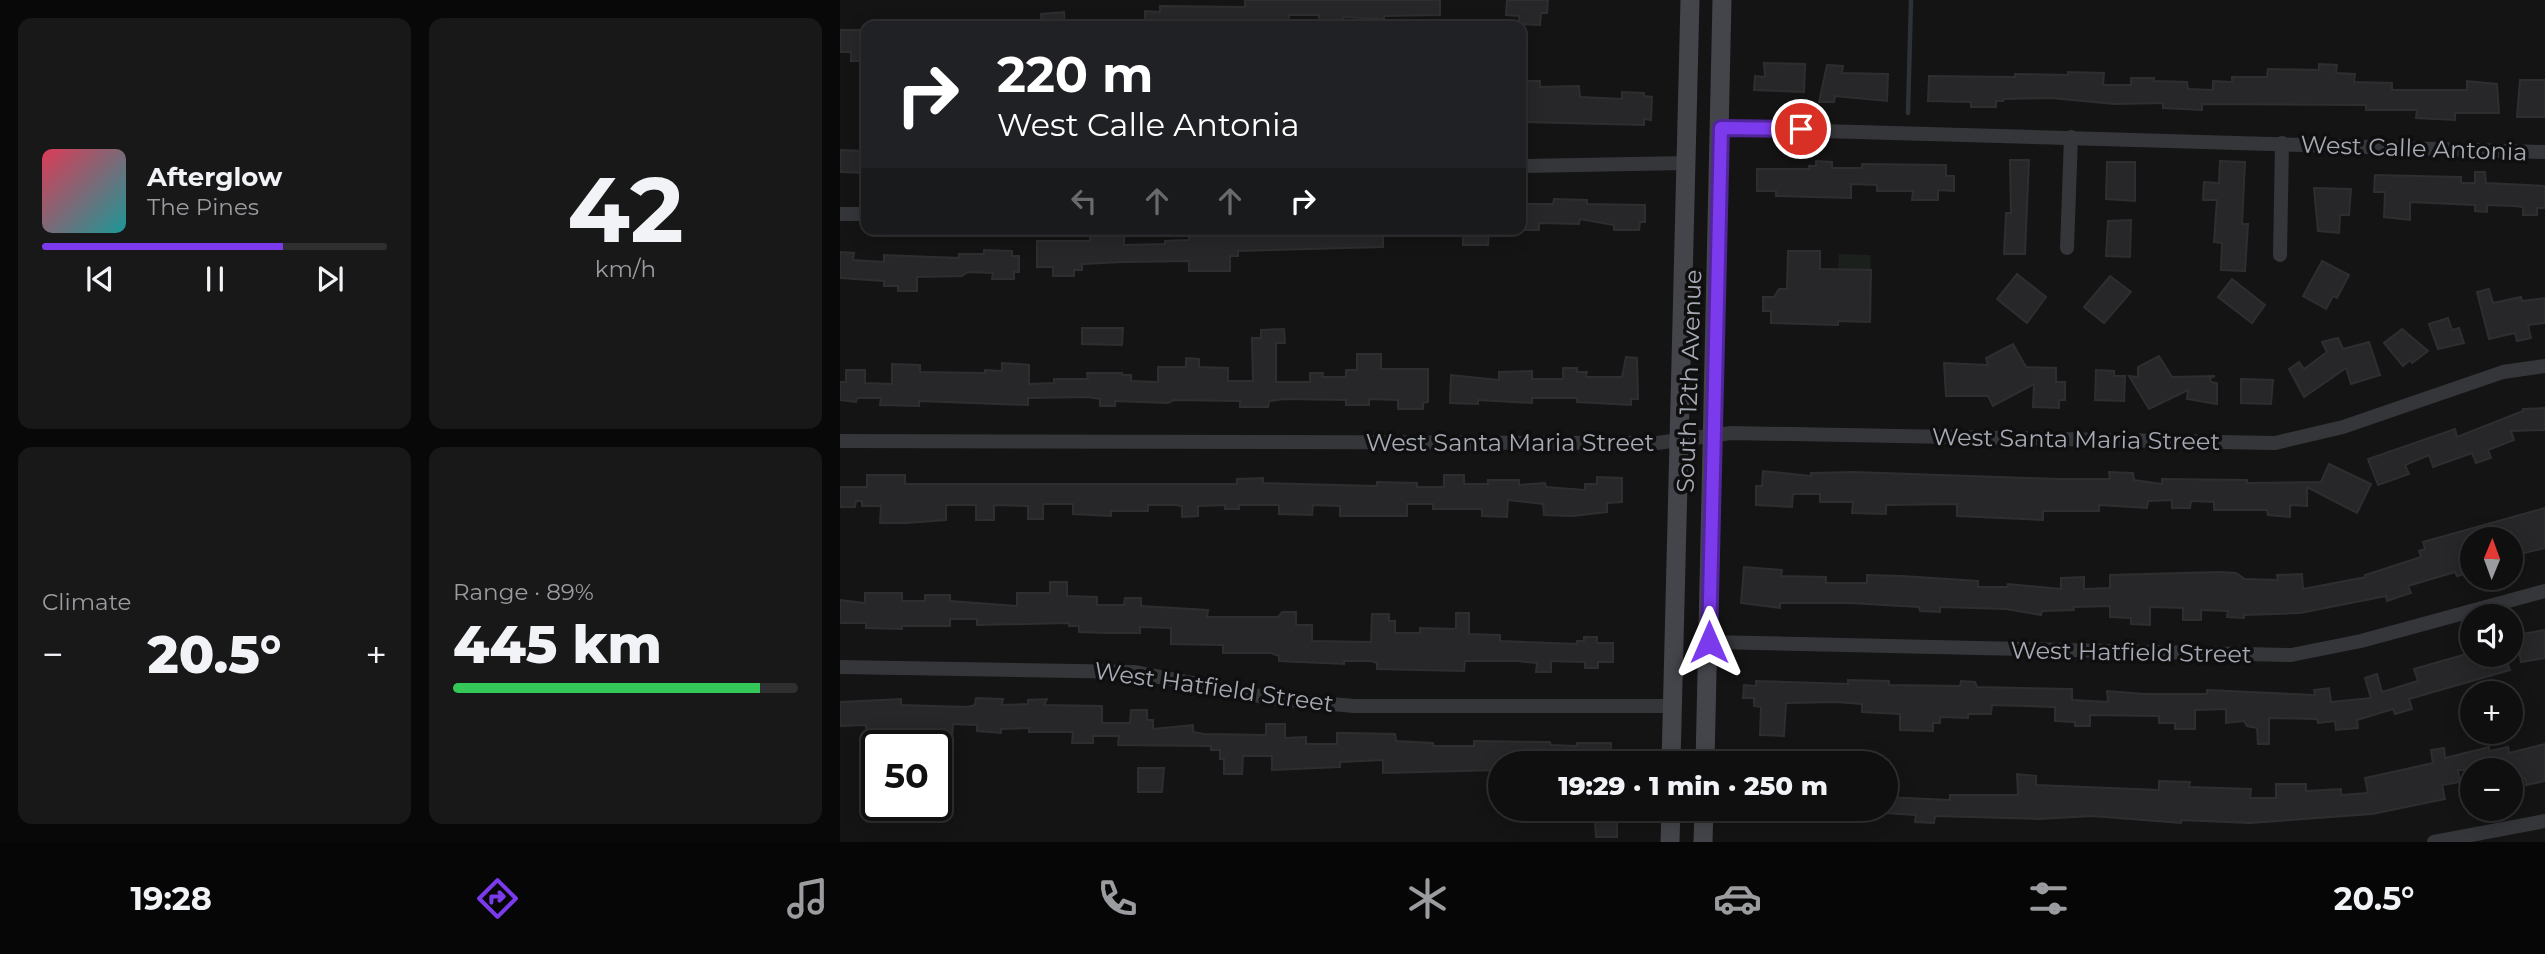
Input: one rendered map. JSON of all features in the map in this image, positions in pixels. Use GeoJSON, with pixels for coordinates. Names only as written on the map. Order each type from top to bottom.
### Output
{"type":"FeatureCollection","features":[{"type":"Feature","properties":{"kind":"main road","name":"South 12th Avenue"},"geometry":{"type":"LineString","coordinates":[[1671,751],[1690,0]]}},
{"type":"Feature","properties":{"kind":"main road","name":"South 12th Avenue"},"geometry":{"type":"LineString","coordinates":[[1705,751],[1722,0]]}},
{"type":"Feature","properties":{"kind":"main road"},"geometry":{"type":"LineString","coordinates":[[1670,842],[1671,821]]}},
{"type":"Feature","properties":{"kind":"main road"},"geometry":{"type":"LineString","coordinates":[[1703,842],[1704,821]]}},
{"type":"Feature","properties":{"kind":"street","name":"West Calle Antonia"},"geometry":{"type":"LineString","coordinates":[[1721,128],[2545,152]]}},
{"type":"Feature","properties":{"kind":"street"},"geometry":{"type":"LineString","coordinates":[[2067,248],[2071,137]]}},
{"type":"Feature","properties":{"kind":"street","name":"West Calle Antonia"},"geometry":{"type":"LineString","coordinates":[[2280,255],[2282,143]]}},
{"type":"Feature","properties":{"kind":"street"},"geometry":{"type":"LineString","coordinates":[[1526,166],[1687,163]]}},
{"type":"Feature","properties":{"kind":"street"},"geometry":{"type":"LineString","coordinates":[[840,214],[861,214]]}},
{"type":"Feature","properties":{"kind":"street","name":"West Santa Maria Street"},"geometry":{"type":"LineString","coordinates":[[840,441],[1680,441],[1713,433],[2275,443],[2343,427],[2503,372],[2545,366]]}},
{"type":"Feature","properties":{"kind":"street","name":"West Hatfield Street"},"geometry":{"type":"LineString","coordinates":[[1709,642],[2291,655],[2361,641],[2545,591]]}},
{"type":"Feature","properties":{"kind":"street","name":"West Hatfield Street"},"geometry":{"type":"LineString","coordinates":[[840,667],[1134,672],[1275,699],[1354,706],[1672,706]]}},
{"type":"Feature","properties":{"kind":"street"},"geometry":{"type":"LineString","coordinates":[[2434,842],[2545,821]]}},
{"type":"Feature","properties":{"kind":"shaded area"},"geometry":{"type":"Polygon","coordinates":[[[1839,254],[1870,255],[1871,270],[1838,269],[1839,254]]]}},
{"type":"Feature","properties":{"kind":"building"},"geometry":{"type":"Polygon","coordinates":[[[1245,0],[1440,0],[1440,15],[1384,16],[1384,19],[1343,17],[1343,21],[1319,21],[1319,15],[1289,15],[1288,21],[1145,21],[1145,11],[1160,12],[1160,6],[1245,7],[1245,0]]]}},
{"type":"Feature","properties":{"kind":"building"},"geometry":{"type":"Polygon","coordinates":[[[1507,0],[1548,0],[1547,13],[1541,13],[1540,25],[1526,24],[1526,21],[1519,21],[1519,16],[1506,15],[1507,0]]]}},
{"type":"Feature","properties":{"kind":"building"},"geometry":{"type":"Polygon","coordinates":[[[1064,12],[1065,21],[1042,21],[1041,14],[1064,12]]]}},
{"type":"Feature","properties":{"kind":"building"},"geometry":{"type":"Polygon","coordinates":[[[840,30],[861,30],[861,61],[851,61],[851,52],[840,52],[840,30]]]}},
{"type":"Feature","properties":{"kind":"building"},"geometry":{"type":"Polygon","coordinates":[[[1764,63],[1805,64],[1804,92],[1754,90],[1755,76],[1765,77],[1764,63]]]}},
{"type":"Feature","properties":{"kind":"building"},"geometry":{"type":"Polygon","coordinates":[[[2319,64],[2337,65],[2336,73],[2355,74],[2354,82],[2392,83],[2392,90],[2467,90],[2467,81],[2497,84],[2499,113],[2455,113],[2455,120],[2416,118],[2417,110],[2366,110],[2366,105],[2202,104],[2202,110],[2163,108],[2163,103],[2115,104],[2051,98],[2003,99],[1996,101],[1996,107],[1971,107],[1971,102],[1928,101],[1929,76],[2015,77],[2015,74],[2104,73],[2103,85],[2131,85],[2131,78],[2154,78],[2154,81],[2187,82],[2188,89],[2213,90],[2213,81],[2232,82],[2232,77],[2267,77],[2268,69],[2319,70],[2319,64]]]}},
{"type":"Feature","properties":{"kind":"building"},"geometry":{"type":"Polygon","coordinates":[[[1827,65],[1843,66],[1842,73],[1888,74],[1887,101],[1835,96],[1834,102],[1819,102],[1827,65]]]}},
{"type":"Feature","properties":{"kind":"building"},"geometry":{"type":"Polygon","coordinates":[[[2520,80],[2545,80],[2545,117],[2517,117],[2520,80]]]}},
{"type":"Feature","properties":{"kind":"building"},"geometry":{"type":"Polygon","coordinates":[[[1526,81],[1540,81],[1540,87],[1579,86],[1580,97],[1622,99],[1622,92],[1644,93],[1644,96],[1652,97],[1651,120],[1644,119],[1644,125],[1526,122],[1526,81]]]}},
{"type":"Feature","properties":{"kind":"building"},"geometry":{"type":"Polygon","coordinates":[[[840,150],[861,151],[861,173],[840,172],[840,150]]]}},
{"type":"Feature","properties":{"kind":"building"},"geometry":{"type":"Polygon","coordinates":[[[2010,160],[2029,160],[2025,254],[2004,254],[2006,213],[2011,213],[2010,160]]]}},
{"type":"Feature","properties":{"kind":"building"},"geometry":{"type":"Polygon","coordinates":[[[1816,161],[1832,162],[1832,168],[1862,168],[1862,164],[1946,165],[1946,176],[1954,176],[1954,191],[1938,190],[1938,200],[1912,200],[1913,191],[1877,191],[1877,185],[1851,184],[1851,198],[1776,196],[1776,191],[1757,191],[1757,169],[1809,169],[1809,166],[1816,166],[1816,161]]]}},
{"type":"Feature","properties":{"kind":"building"},"geometry":{"type":"Polygon","coordinates":[[[2220,161],[2245,162],[2242,224],[2248,224],[2245,271],[2221,270],[2222,243],[2214,242],[2217,200],[2203,200],[2204,182],[2219,183],[2220,161]]]}},
{"type":"Feature","properties":{"kind":"building"},"geometry":{"type":"Polygon","coordinates":[[[2107,162],[2135,162],[2135,201],[2106,199],[2107,162]]]}},
{"type":"Feature","properties":{"kind":"building"},"geometry":{"type":"Polygon","coordinates":[[[2475,172],[2485,172],[2486,183],[2545,186],[2545,208],[2537,208],[2537,215],[2523,215],[2523,207],[2515,206],[2487,205],[2487,212],[2475,211],[2475,205],[2410,202],[2410,220],[2384,217],[2385,192],[2374,192],[2375,175],[2461,177],[2461,183],[2475,183],[2475,172]]]}},
{"type":"Feature","properties":{"kind":"building"},"geometry":{"type":"Polygon","coordinates":[[[2314,188],[2351,189],[2349,215],[2340,215],[2339,233],[2318,231],[2314,188]]]}},
{"type":"Feature","properties":{"kind":"building"},"geometry":{"type":"Polygon","coordinates":[[[1554,199],[1587,200],[1587,204],[1645,205],[1645,222],[1640,222],[1639,230],[1614,230],[1614,225],[1580,219],[1579,224],[1539,223],[1539,230],[1526,230],[1526,204],[1553,204],[1554,199]]]}},
{"type":"Feature","properties":{"kind":"building"},"geometry":{"type":"Polygon","coordinates":[[[2131,220],[2130,257],[2106,256],[2108,221],[2131,220]]]}},
{"type":"Feature","properties":{"kind":"building"},"geometry":{"type":"Polygon","coordinates":[[[1189,235],[1383,235],[1383,247],[1238,251],[1238,256],[1230,256],[1230,271],[1189,271],[1189,261],[1082,264],[1082,270],[1074,270],[1074,276],[1053,276],[1053,267],[1037,267],[1037,241],[1090,241],[1090,236],[1124,236],[1124,245],[1165,244],[1165,241],[1189,240],[1189,235]]]}},
{"type":"Feature","properties":{"kind":"building"},"geometry":{"type":"Polygon","coordinates":[[[1463,235],[1489,235],[1488,245],[1463,245],[1463,235]]]}},
{"type":"Feature","properties":{"kind":"building"},"geometry":{"type":"Polygon","coordinates":[[[984,250],[1012,251],[1012,256],[1019,256],[1019,272],[1014,272],[1014,279],[992,279],[993,273],[968,272],[962,276],[917,277],[917,291],[898,291],[898,286],[884,286],[884,281],[840,278],[840,252],[854,253],[853,260],[884,262],[884,255],[959,258],[959,254],[984,254],[984,250]]]}},
{"type":"Feature","properties":{"kind":"building"},"geometry":{"type":"Polygon","coordinates":[[[1788,251],[1820,251],[1820,269],[1871,270],[1870,322],[1838,321],[1838,325],[1771,323],[1771,311],[1763,311],[1763,297],[1774,297],[1779,289],[1787,289],[1788,251]]]}},
{"type":"Feature","properties":{"kind":"building"},"geometry":{"type":"Polygon","coordinates":[[[2322,261],[2349,275],[2337,298],[2333,296],[2326,309],[2303,296],[2322,261]]]}},
{"type":"Feature","properties":{"kind":"building"},"geometry":{"type":"Polygon","coordinates":[[[2017,274],[2046,297],[2027,323],[1997,299],[2017,274]]]}},
{"type":"Feature","properties":{"kind":"building"},"geometry":{"type":"Polygon","coordinates":[[[2110,276],[2131,292],[2104,323],[2084,307],[2110,276]]]}},
{"type":"Feature","properties":{"kind":"building"},"geometry":{"type":"Polygon","coordinates":[[[2232,279],[2265,305],[2252,323],[2218,297],[2232,279]]]}},
{"type":"Feature","properties":{"kind":"building"},"geometry":{"type":"Polygon","coordinates":[[[2489,289],[2493,303],[2521,297],[2522,301],[2545,298],[2545,323],[2528,325],[2531,338],[2517,341],[2515,333],[2489,339],[2477,292],[2489,289]]]}},
{"type":"Feature","properties":{"kind":"building"},"geometry":{"type":"Polygon","coordinates":[[[2448,318],[2452,330],[2459,328],[2464,343],[2438,349],[2429,324],[2448,318]]]}},
{"type":"Feature","properties":{"kind":"building"},"geometry":{"type":"Polygon","coordinates":[[[1082,328],[1123,328],[1122,345],[1082,344],[1082,328]]]}},
{"type":"Feature","properties":{"kind":"building"},"geometry":{"type":"Polygon","coordinates":[[[1284,329],[1285,343],[1276,343],[1276,382],[1310,382],[1310,373],[1323,373],[1322,377],[1346,377],[1346,370],[1357,370],[1357,354],[1381,354],[1381,369],[1428,369],[1428,402],[1423,403],[1423,409],[1398,409],[1398,400],[1369,399],[1369,405],[1346,405],[1346,400],[1284,399],[1269,401],[1268,407],[1240,407],[1240,401],[1174,400],[1168,403],[1115,401],[1115,406],[1100,406],[1100,399],[1088,397],[1028,398],[1028,405],[919,401],[919,406],[880,405],[881,398],[857,398],[856,402],[840,400],[840,382],[846,382],[846,370],[865,370],[865,383],[892,384],[892,364],[920,365],[920,372],[985,373],[985,370],[1002,371],[1002,363],[1029,365],[1029,384],[1054,383],[1054,379],[1088,379],[1087,373],[1122,373],[1131,375],[1131,381],[1158,382],[1158,367],[1186,367],[1186,358],[1199,359],[1199,367],[1228,368],[1228,381],[1253,381],[1252,338],[1261,338],[1261,330],[1284,329]]]}},
{"type":"Feature","properties":{"kind":"building"},"geometry":{"type":"Polygon","coordinates":[[[2402,329],[2428,351],[2403,366],[2384,343],[2402,329]]]}},
{"type":"Feature","properties":{"kind":"building"},"geometry":{"type":"Polygon","coordinates":[[[2338,338],[2343,349],[2369,342],[2380,375],[2351,384],[2346,368],[2304,397],[2289,369],[2299,362],[2304,369],[2327,352],[2322,342],[2338,338]]]}},
{"type":"Feature","properties":{"kind":"building"},"geometry":{"type":"Polygon","coordinates":[[[2013,344],[2026,367],[2056,368],[2056,382],[2065,382],[2065,400],[2059,400],[2059,408],[2033,407],[2034,384],[1993,406],[1988,396],[1946,396],[1944,363],[1988,365],[1986,358],[2013,344]]]}},
{"type":"Feature","properties":{"kind":"building"},"geometry":{"type":"Polygon","coordinates":[[[2159,356],[2172,377],[2215,376],[2210,378],[2211,382],[2217,383],[2217,404],[2187,399],[2188,390],[2149,409],[2129,376],[2138,377],[2138,367],[2159,356]]]}},
{"type":"Feature","properties":{"kind":"building"},"geometry":{"type":"Polygon","coordinates":[[[1626,357],[1637,358],[1638,399],[1631,399],[1631,405],[1577,402],[1577,398],[1532,398],[1532,403],[1478,400],[1478,404],[1450,403],[1451,375],[1499,380],[1499,372],[1532,371],[1532,379],[1563,379],[1563,368],[1577,368],[1577,372],[1587,372],[1586,377],[1622,377],[1626,357]]]}},
{"type":"Feature","properties":{"kind":"building"},"geometry":{"type":"Polygon","coordinates":[[[2096,370],[2114,371],[2114,376],[2125,376],[2124,401],[2095,400],[2096,370]]]}},
{"type":"Feature","properties":{"kind":"building"},"geometry":{"type":"Polygon","coordinates":[[[2241,379],[2273,380],[2271,404],[2241,403],[2241,379]]]}},
{"type":"Feature","properties":{"kind":"building"},"geometry":{"type":"Polygon","coordinates":[[[2545,408],[2545,430],[2511,431],[2514,440],[2488,450],[2491,458],[2476,463],[2472,453],[2433,467],[2429,455],[2405,465],[2409,474],[2378,485],[2368,459],[2455,429],[2457,437],[2523,409],[2545,408]]]}},
{"type":"Feature","properties":{"kind":"building"},"geometry":{"type":"Polygon","coordinates":[[[2329,464],[2371,484],[2357,513],[2307,487],[2307,506],[2290,505],[2290,517],[2268,515],[2267,510],[2214,510],[2214,502],[2191,501],[2190,508],[2172,508],[2172,500],[2148,501],[2147,508],[2099,505],[2099,511],[2043,511],[2043,520],[1957,516],[1957,504],[1886,505],[1886,514],[1852,513],[1853,502],[1820,502],[1820,494],[1793,494],[1792,507],[1756,505],[1756,486],[1762,486],[1763,471],[1811,476],[1811,473],[1854,472],[2058,479],[2110,479],[2109,472],[2133,473],[2134,480],[2162,484],[2162,479],[2247,480],[2247,483],[2321,482],[2329,464]]]}},
{"type":"Feature","properties":{"kind":"building"},"geometry":{"type":"Polygon","coordinates":[[[867,475],[905,475],[905,484],[1237,484],[1237,479],[1263,478],[1263,483],[1377,486],[1377,482],[1444,487],[1444,475],[1464,475],[1464,484],[1488,484],[1488,480],[1519,480],[1519,485],[1545,483],[1546,487],[1585,490],[1585,484],[1597,484],[1597,477],[1622,478],[1622,502],[1607,503],[1607,512],[1572,516],[1544,515],[1543,504],[1508,500],[1507,517],[1482,516],[1482,509],[1433,509],[1433,504],[1407,504],[1407,516],[1340,516],[1340,506],[1313,505],[1312,515],[1279,514],[1279,505],[1239,505],[1239,509],[1225,509],[1225,505],[1198,506],[1198,516],[1182,517],[1182,506],[1175,505],[1148,505],[1148,511],[1111,511],[1111,516],[1073,514],[1073,504],[1043,504],[1043,519],[1028,519],[1028,506],[994,505],[994,520],[976,520],[976,505],[946,505],[946,520],[880,523],[881,506],[862,506],[862,501],[856,501],[855,507],[840,507],[840,487],[867,487],[867,475]]]}},
{"type":"Feature","properties":{"kind":"building"},"geometry":{"type":"Polygon","coordinates":[[[2545,508],[2545,548],[2524,553],[2524,527],[2477,527],[2545,508]]]}},
{"type":"Feature","properties":{"kind":"building"},"geometry":{"type":"Polygon","coordinates":[[[2460,532],[2460,575],[2457,576],[2455,572],[2408,586],[2411,593],[2387,601],[2386,596],[2300,613],[2244,615],[2244,618],[2227,617],[2228,611],[2201,610],[2201,620],[2183,620],[2183,608],[2150,607],[2150,625],[2131,624],[2131,618],[2110,617],[2110,606],[2042,611],[2041,615],[2006,609],[1940,607],[1940,612],[1920,611],[1919,607],[1850,603],[1780,603],[1780,608],[1741,603],[1744,567],[1782,570],[1781,576],[1826,577],[1826,583],[1867,583],[1867,575],[1978,581],[1978,587],[2007,587],[2008,584],[2061,589],[2061,578],[2084,577],[2084,589],[2110,588],[2110,575],[2219,572],[2236,573],[2245,579],[2278,580],[2277,575],[2302,574],[2303,589],[2366,577],[2365,575],[2421,557],[2419,551],[2425,549],[2423,542],[2460,532]]]}},
{"type":"Feature","properties":{"kind":"building"},"geometry":{"type":"Polygon","coordinates":[[[1050,582],[1067,582],[1067,596],[1097,597],[1097,605],[1124,605],[1125,598],[1141,598],[1141,606],[1208,610],[1207,617],[1278,617],[1282,612],[1296,612],[1296,625],[1312,625],[1312,641],[1371,642],[1372,614],[1389,614],[1389,621],[1395,621],[1395,633],[1420,633],[1420,628],[1456,629],[1456,613],[1469,613],[1469,634],[1500,635],[1500,641],[1577,644],[1577,641],[1584,641],[1584,637],[1597,637],[1597,643],[1613,643],[1613,662],[1598,662],[1598,668],[1585,668],[1585,662],[1551,661],[1551,672],[1536,672],[1537,663],[1517,661],[1465,661],[1464,671],[1377,669],[1377,663],[1371,661],[1344,661],[1344,664],[1279,661],[1279,656],[1271,653],[1223,653],[1223,645],[1171,644],[1171,628],[1140,627],[1140,633],[1079,632],[1079,626],[1069,626],[1069,623],[977,625],[977,619],[950,619],[950,626],[902,626],[902,629],[866,628],[866,623],[840,623],[840,600],[865,603],[865,593],[902,593],[902,601],[925,601],[925,595],[950,595],[950,601],[1017,606],[1017,593],[1050,593],[1050,582]]]}},
{"type":"Feature","properties":{"kind":"building"},"geometry":{"type":"Polygon","coordinates":[[[2545,630],[2545,658],[2523,662],[2523,634],[2545,630]]]}},
{"type":"Feature","properties":{"kind":"building"},"geometry":{"type":"Polygon","coordinates":[[[2460,656],[2460,667],[2509,667],[2510,670],[2472,681],[2460,681],[2460,684],[2409,699],[2412,709],[2395,714],[2393,709],[2357,720],[2358,728],[2336,730],[2335,721],[2318,723],[2317,719],[2269,718],[2269,744],[2258,744],[2257,728],[2247,726],[2244,721],[2226,723],[2226,709],[2195,710],[2195,729],[2175,729],[2175,723],[2159,723],[2159,716],[2090,715],[2090,726],[2075,726],[2075,722],[2055,721],[2055,707],[1992,705],[1991,714],[1968,714],[1968,718],[1940,717],[1940,723],[1933,723],[1933,731],[1900,730],[1900,714],[1862,712],[1862,704],[1836,702],[1786,703],[1784,736],[1760,735],[1761,707],[1754,706],[1754,698],[1743,698],[1744,685],[1756,686],[1756,681],[1848,684],[1848,680],[1889,681],[1889,685],[1960,686],[1961,681],[1975,682],[1977,687],[2072,689],[2072,700],[2108,702],[2107,691],[2207,694],[2207,690],[2315,695],[2314,690],[2329,688],[2331,702],[2371,698],[2365,678],[2377,674],[2382,692],[2418,681],[2414,669],[2460,656]]]}},
{"type":"Feature","properties":{"kind":"building"},"geometry":{"type":"Polygon","coordinates":[[[976,698],[1003,699],[1002,705],[1028,704],[1028,700],[1047,699],[1044,705],[1102,706],[1102,723],[1130,723],[1131,710],[1147,710],[1147,720],[1153,720],[1153,729],[1193,725],[1193,732],[1204,734],[1266,735],[1266,724],[1285,724],[1285,738],[1306,737],[1306,744],[1337,744],[1337,733],[1395,734],[1396,741],[1433,743],[1433,746],[1474,746],[1474,741],[1550,742],[1551,745],[1577,746],[1577,743],[1611,743],[1611,751],[1488,751],[1488,770],[1383,773],[1383,760],[1340,762],[1340,767],[1272,770],[1272,756],[1243,756],[1242,774],[1224,774],[1224,759],[1220,759],[1220,750],[1211,750],[1211,746],[1118,745],[1119,736],[1093,736],[1093,743],[1072,743],[1073,732],[1029,732],[1029,728],[1001,729],[1001,733],[977,731],[977,725],[953,724],[952,740],[952,730],[866,730],[866,725],[840,726],[840,702],[901,699],[901,705],[975,705],[976,698]]]}},
{"type":"Feature","properties":{"kind":"building"},"geometry":{"type":"Polygon","coordinates":[[[2545,744],[2545,781],[2526,785],[2523,778],[2523,758],[2460,758],[2460,782],[2442,785],[2445,799],[2372,814],[2250,823],[2181,820],[2181,823],[2092,816],[2039,819],[1935,816],[1934,823],[1915,822],[1916,815],[1898,814],[1898,798],[1950,800],[1950,795],[2018,795],[2017,774],[2036,776],[2036,785],[2159,790],[2159,781],[2190,782],[2189,787],[2251,789],[2250,798],[2276,798],[2276,784],[2306,784],[2306,791],[2341,789],[2341,795],[2368,793],[2365,778],[2433,763],[2431,750],[2444,748],[2445,758],[2489,747],[2489,751],[2508,747],[2509,753],[2545,744]]]}},
{"type":"Feature","properties":{"kind":"building"},"geometry":{"type":"Polygon","coordinates":[[[1138,768],[1164,768],[1162,792],[1138,792],[1138,768]]]}},
{"type":"Feature","properties":{"kind":"building"},"geometry":{"type":"Polygon","coordinates":[[[1595,822],[1617,822],[1617,837],[1596,837],[1595,822]]]}},
{"type":"Feature","properties":{"kind":"waterway"},"geometry":{"type":"LineString","coordinates":[[1908,113],[1911,0]]}},
{"type":"Feature","properties":{"kind":"route"},"geometry":{"type":"LineString","coordinates":[[1709,642],[1709,536],[1721,128],[1801,129]]}}]}
